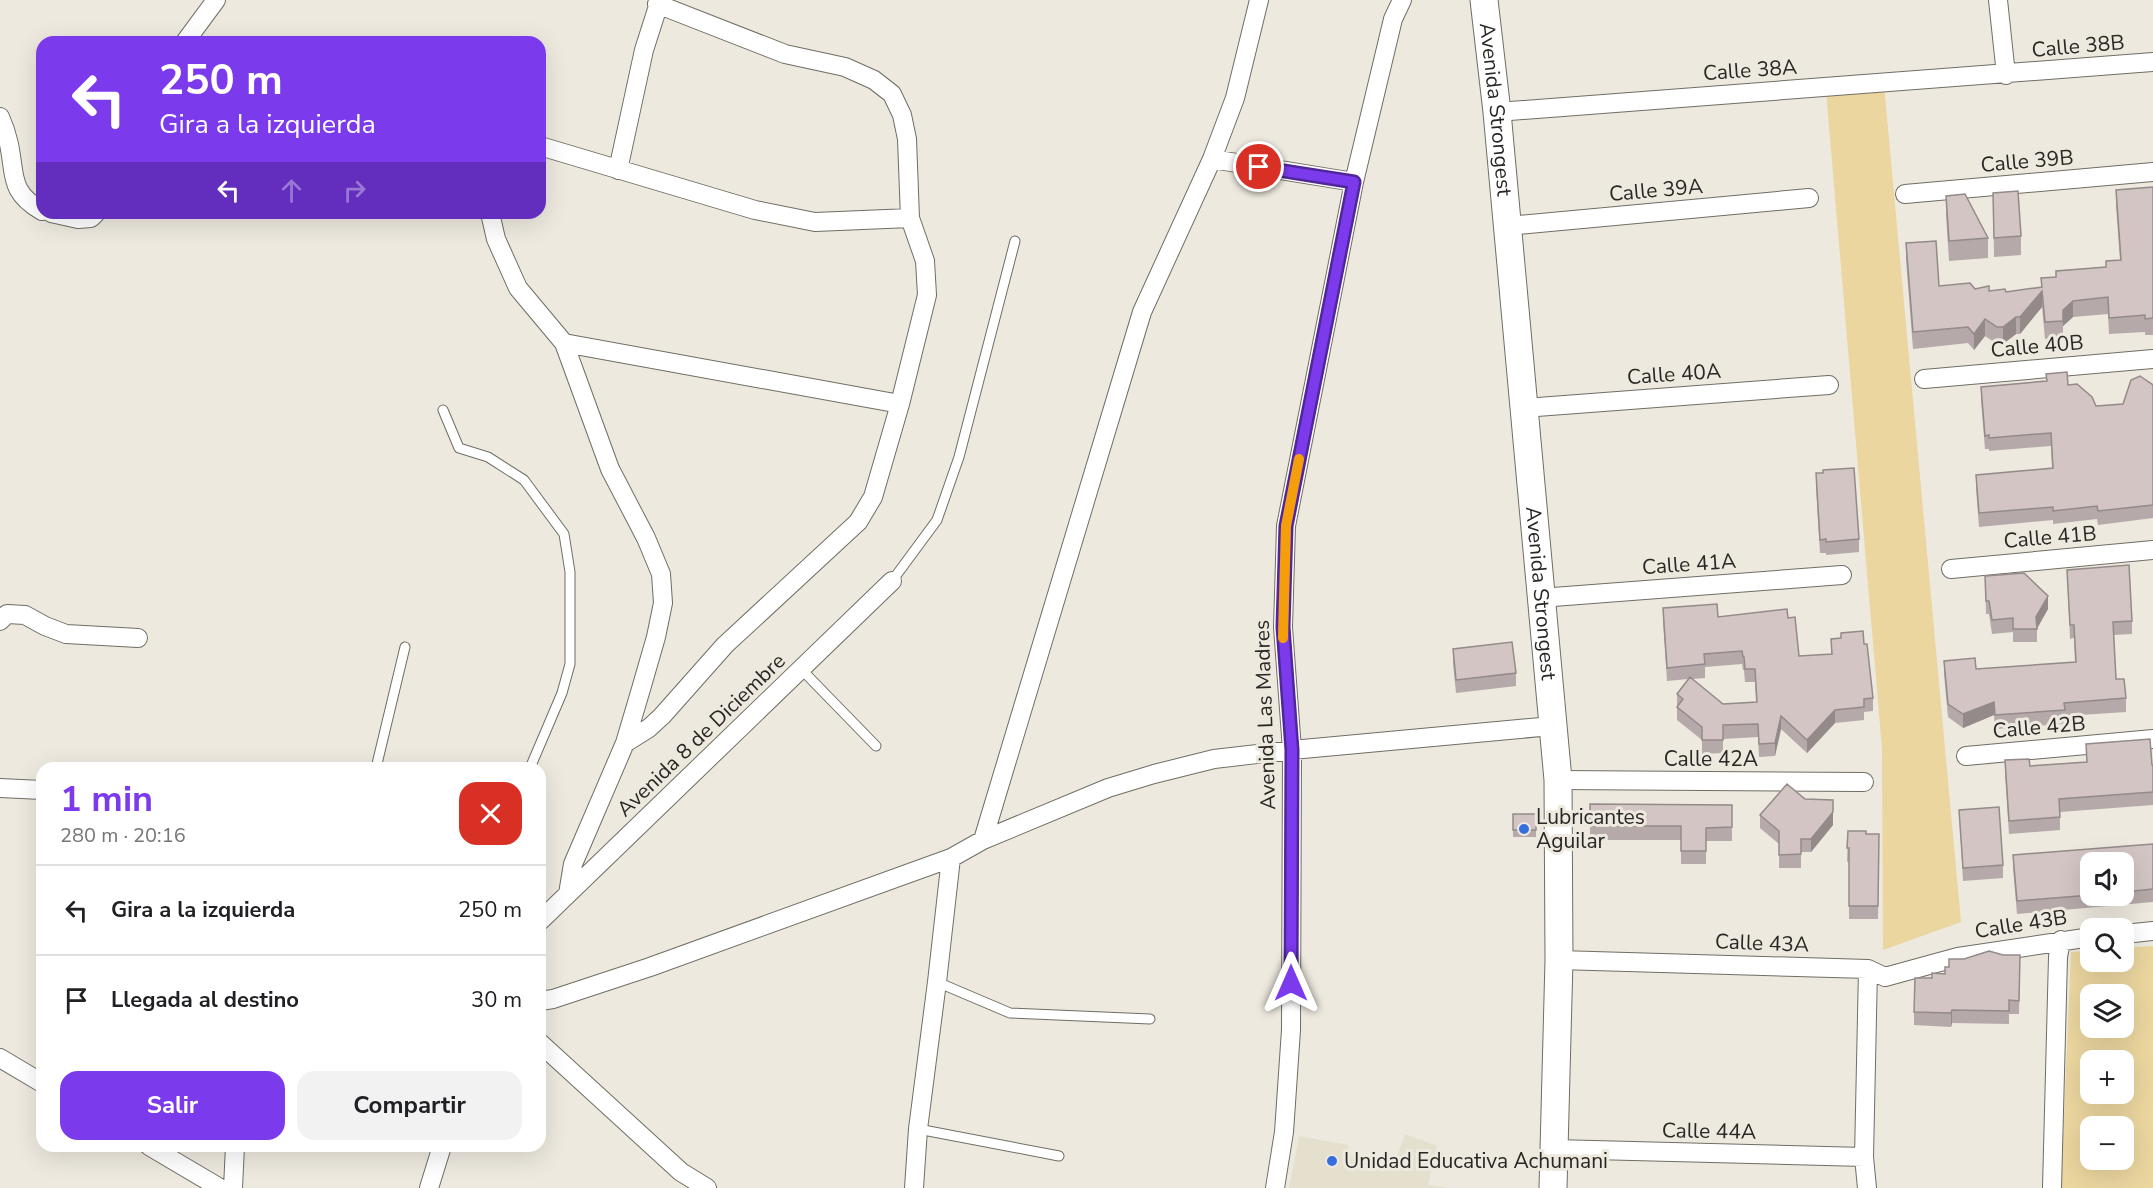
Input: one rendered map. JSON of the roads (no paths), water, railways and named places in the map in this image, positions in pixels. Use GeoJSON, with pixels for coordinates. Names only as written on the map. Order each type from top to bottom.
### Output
{"type":"FeatureCollection","features":[{"type":"Feature","properties":{"kind":"main road","name":"Avenida Strongest"},"geometry":{"type":"LineString","coordinates":[[1484,0],[1497,112],[1558,780],[1559,960],[1553,1188]]}},
{"type":"Feature","properties":{"kind":"street"},"geometry":{"type":"LineString","coordinates":[[189,36],[216,0]]}},
{"type":"Feature","properties":{"kind":"street"},"geometry":{"type":"LineString","coordinates":[[983,840],[1142,312],[1212,159],[1235,98],[1259,0]]}},
{"type":"Feature","properties":{"kind":"street","name":"Avenida Las Madres"},"geometry":{"type":"LineString","coordinates":[[1275,1188],[1284,1132],[1291,1030],[1292,750],[1283,627],[1286,526],[1354,182],[1393,19],[1402,0]]}},
{"type":"Feature","properties":{"kind":"street"},"geometry":{"type":"LineString","coordinates":[[1998,0],[2006,75]]}},
{"type":"Feature","properties":{"kind":"street"},"geometry":{"type":"LineString","coordinates":[[618,170],[644,50],[658,2],[785,54],[845,67],[874,80],[892,94],[902,115],[907,139],[910,218],[925,261],[927,295],[900,404],[873,497],[858,522],[725,645],[662,716],[649,728],[626,743]]}},
{"type":"Feature","properties":{"kind":"street","name":"Calle 38B"},"geometry":{"type":"LineString","coordinates":[[2006,75],[2153,62]]}},
{"type":"Feature","properties":{"kind":"street","name":"Calle 38A"},"geometry":{"type":"LineString","coordinates":[[1497,112],[1878,82],[2006,75]]}},
{"type":"Feature","properties":{"kind":"street"},"geometry":{"type":"LineString","coordinates":[[0,117],[4,126],[7,147],[2,183],[6,193],[18,202],[36,209]]}},
{"type":"Feature","properties":{"kind":"street"},"geometry":{"type":"LineString","coordinates":[[546,148],[755,210],[814,222],[910,218]]}},
{"type":"Feature","properties":{"kind":"street"},"geometry":{"type":"LineString","coordinates":[[1212,159],[1354,182]]}},
{"type":"Feature","properties":{"kind":"street","name":"Calle 39B"},"geometry":{"type":"LineString","coordinates":[[1905,194],[2153,172]]}},
{"type":"Feature","properties":{"kind":"street","name":"Calle 39A"},"geometry":{"type":"LineString","coordinates":[[1507,226],[1809,198]]}},
{"type":"Feature","properties":{"kind":"street"},"geometry":{"type":"LineString","coordinates":[[491,219],[496,239],[518,288],[564,343],[610,470],[646,538],[661,574],[663,603],[656,637],[626,743],[573,864],[568,894]]}},
{"type":"Feature","properties":{"kind":"street"},"geometry":{"type":"LineString","coordinates":[[564,343],[900,404]]}},
{"type":"Feature","properties":{"kind":"street","name":"Calle 40B"},"geometry":{"type":"LineString","coordinates":[[1924,379],[2153,359]]}},
{"type":"Feature","properties":{"kind":"street","name":"Calle 40A"},"geometry":{"type":"LineString","coordinates":[[1523,408],[1829,385]]}},
{"type":"Feature","properties":{"kind":"street","name":"Calle 41B"},"geometry":{"type":"LineString","coordinates":[[1951,569],[2153,550]]}},
{"type":"Feature","properties":{"kind":"street","name":"Calle 41A"},"geometry":{"type":"LineString","coordinates":[[1540,598],[1842,575]]}},
{"type":"Feature","properties":{"kind":"street","name":"Avenida 8 de Diciembre"},"geometry":{"type":"LineString","coordinates":[[546,915],[892,581]]}},
{"type":"Feature","properties":{"kind":"street"},"geometry":{"type":"LineString","coordinates":[[0,621],[7,614],[25,615],[66,634],[138,639]]}},
{"type":"Feature","properties":{"kind":"street"},"geometry":{"type":"LineString","coordinates":[[546,1000],[650,967],[951,858],[983,840],[1108,788],[1154,774],[1214,759],[1552,726]]}},
{"type":"Feature","properties":{"kind":"street","name":"Calle 42B"},"geometry":{"type":"LineString","coordinates":[[1966,756],[2153,739]]}},
{"type":"Feature","properties":{"kind":"street","name":"Calle 42A"},"geometry":{"type":"LineString","coordinates":[[1558,780],[1864,782]]}},
{"type":"Feature","properties":{"kind":"street"},"geometry":{"type":"LineString","coordinates":[[0,788],[36,790]]}},
{"type":"Feature","properties":{"kind":"street"},"geometry":{"type":"LineString","coordinates":[[914,1188],[918,1129],[951,858]]}},
{"type":"Feature","properties":{"kind":"street"},"geometry":{"type":"LineString","coordinates":[[2134,933],[2153,931]]}},
{"type":"Feature","properties":{"kind":"street","name":"Calle 43B"},"geometry":{"type":"LineString","coordinates":[[1958,957],[2080,938]]}},
{"type":"Feature","properties":{"kind":"street"},"geometry":{"type":"LineString","coordinates":[[2052,1188],[2058,957],[2061,940]]}},
{"type":"Feature","properties":{"kind":"street","name":"Calle 43A"},"geometry":{"type":"LineString","coordinates":[[1559,960],[1868,969],[1886,977],[1958,957]]}},
{"type":"Feature","properties":{"kind":"street"},"geometry":{"type":"LineString","coordinates":[[1867,1188],[1864,1157],[1868,969]]}},
{"type":"Feature","properties":{"kind":"street"},"geometry":{"type":"LineString","coordinates":[[546,1049],[682,1180],[707,1188]]}},
{"type":"Feature","properties":{"kind":"street"},"geometry":{"type":"LineString","coordinates":[[0,1058],[36,1079]]}},
{"type":"Feature","properties":{"kind":"street","name":"Calle 44A"},"geometry":{"type":"LineString","coordinates":[[1554,1149],[1864,1157]]}},
{"type":"Feature","properties":{"kind":"street"},"geometry":{"type":"LineString","coordinates":[[158,1152],[220,1188]]}},
{"type":"Feature","properties":{"kind":"street"},"geometry":{"type":"LineString","coordinates":[[232,1188],[235,1152]]}},
{"type":"Feature","properties":{"kind":"street"},"geometry":{"type":"LineString","coordinates":[[429,1188],[440,1152]]}},
{"type":"Feature","properties":{"kind":"lane"},"geometry":{"type":"LineString","coordinates":[[892,581],[937,520],[959,457],[1015,241]]}},
{"type":"Feature","properties":{"kind":"lane"},"geometry":{"type":"LineString","coordinates":[[443,410],[459,448],[488,457],[524,480],[564,534],[570,572],[570,664],[562,693],[533,762]]}},
{"type":"Feature","properties":{"kind":"lane"},"geometry":{"type":"LineString","coordinates":[[377,762],[405,647]]}},
{"type":"Feature","properties":{"kind":"lane"},"geometry":{"type":"LineString","coordinates":[[802,670],[876,746]]}},
{"type":"Feature","properties":{"kind":"lane"},"geometry":{"type":"LineString","coordinates":[[937,982],[1010,1013],[1150,1019]]}},
{"type":"Feature","properties":{"kind":"lane"},"geometry":{"type":"LineString","coordinates":[[918,1129],[1059,1156]]}},
{"type":"Feature","properties":{"kind":"place","name":"Lubricantes Aguilar"},"geometry":{"type":"Point","coordinates":[1524,829]}},
{"type":"Feature","properties":{"kind":"place","name":"Unidad Educativa Achumani"},"geometry":{"type":"Point","coordinates":[1332,1161]}}]}
